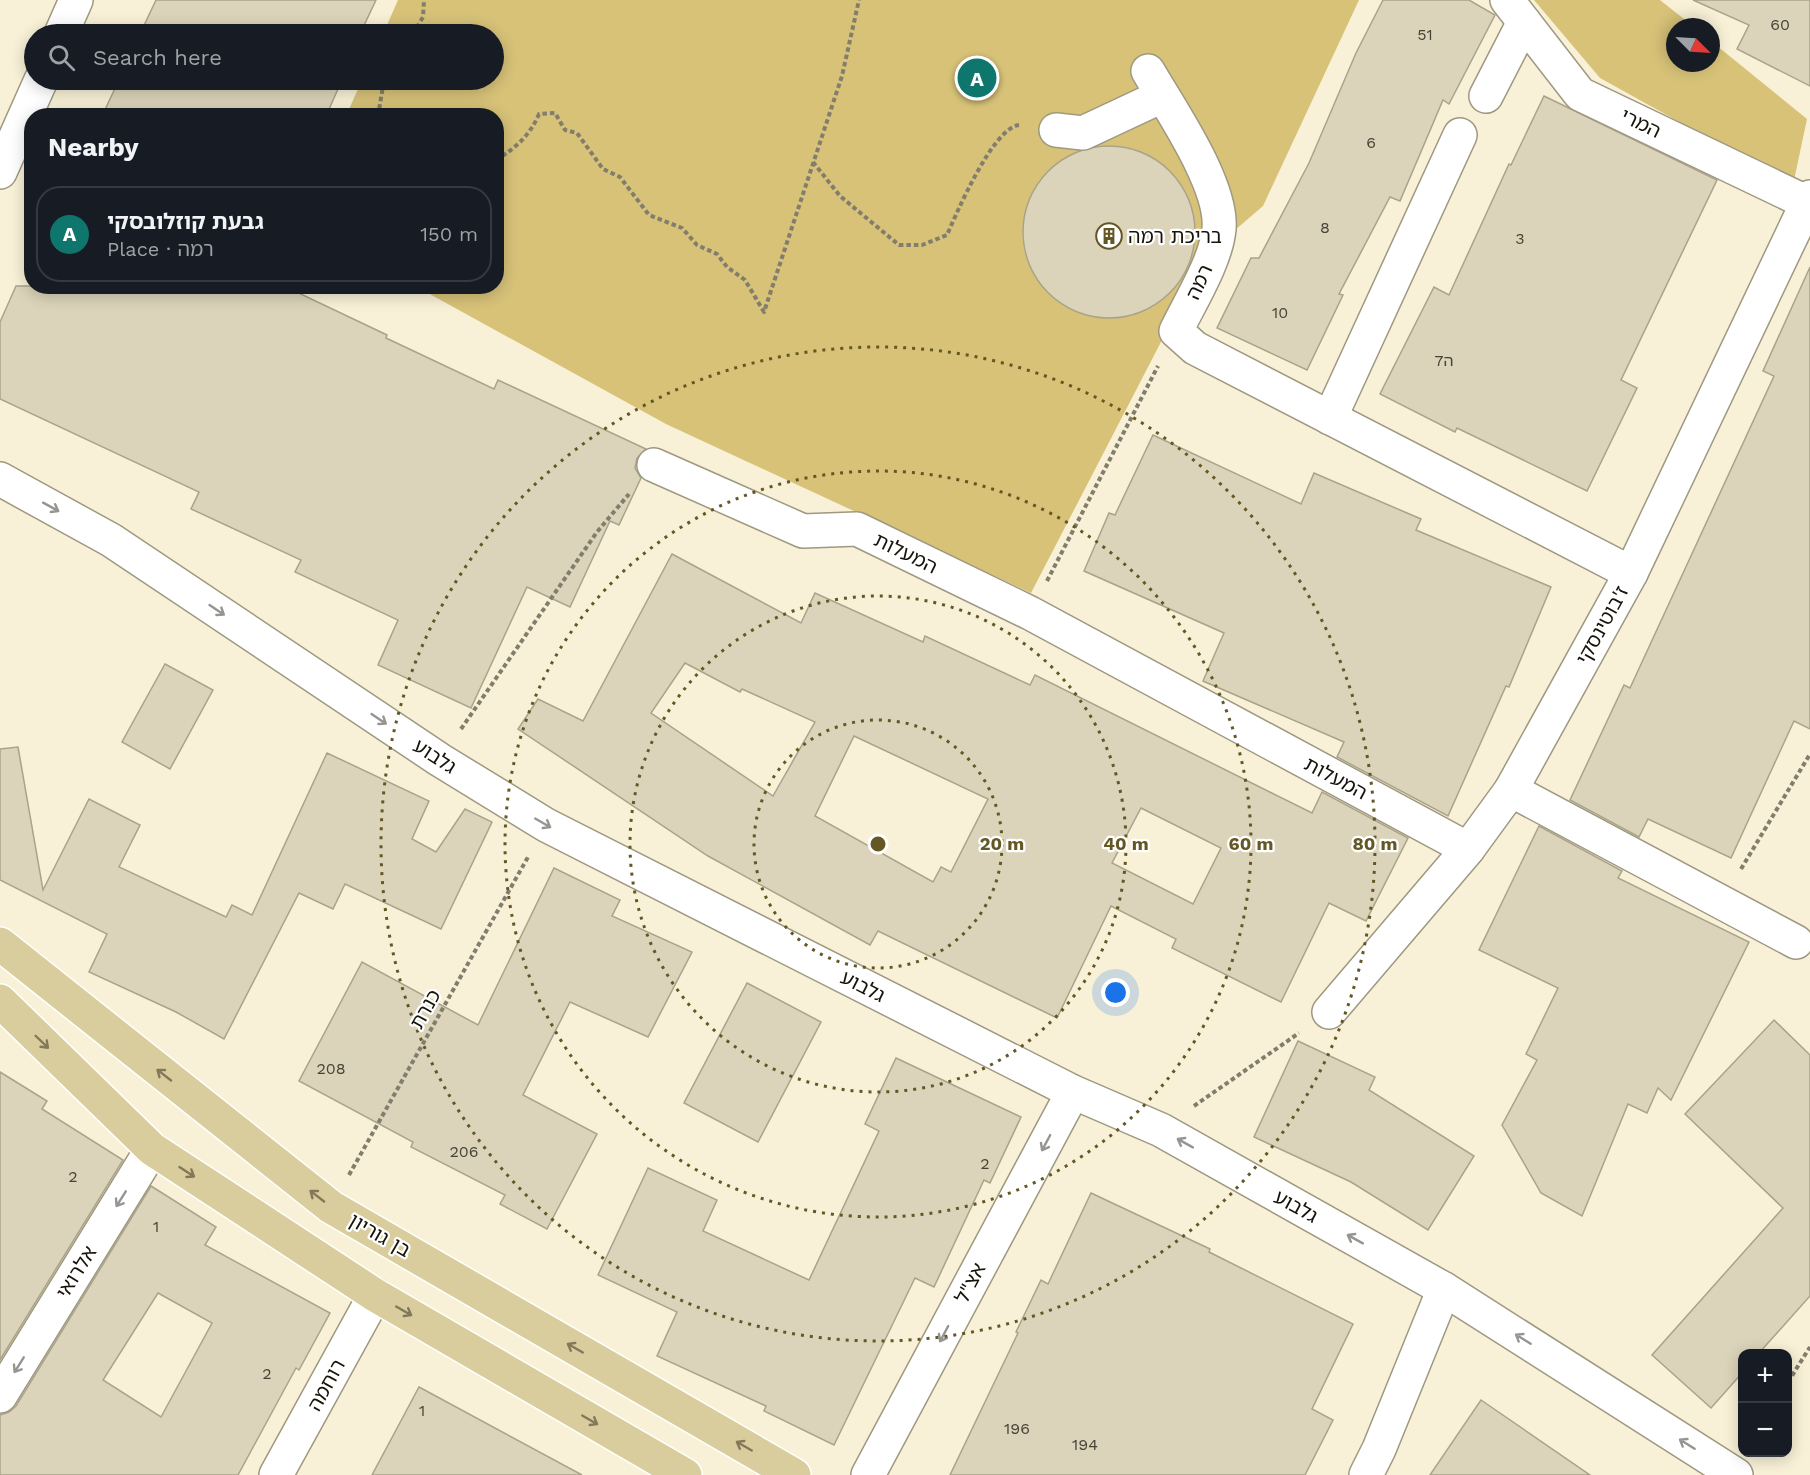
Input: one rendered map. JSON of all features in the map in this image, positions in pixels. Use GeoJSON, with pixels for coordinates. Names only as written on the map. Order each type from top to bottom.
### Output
{"type":"FeatureCollection","features":[{"type":"Feature","properties":{"kind":"main road","name":"בן גוריון"},"geometry":{"type":"LineString","coordinates":[[0,944],[331,1208],[794,1475]]}},
{"type":"Feature","properties":{"kind":"main road"},"geometry":{"type":"LineString","coordinates":[[0,1001],[152,1149],[375,1295],[685,1475]]}},
{"type":"Feature","properties":{"kind":"street"},"geometry":{"type":"LineString","coordinates":[[65,24],[76,0]]}},
{"type":"Feature","properties":{"kind":"street"},"geometry":{"type":"LineString","coordinates":[[1486,96],[1516,11]]}},
{"type":"Feature","properties":{"kind":"street","name":"המרי"},"geometry":{"type":"LineString","coordinates":[[1516,11],[1580,94],[1809,201]]}},
{"type":"Feature","properties":{"kind":"street","name":"רמה"},"geometry":{"type":"LineString","coordinates":[[1056,130],[1083,133],[1155,83],[1208,177],[1219,229],[1208,265],[1176,331]]}},
{"type":"Feature","properties":{"kind":"street"},"geometry":{"type":"LineString","coordinates":[[29,108],[37,90]]}},
{"type":"Feature","properties":{"kind":"street"},"geometry":{"type":"LineString","coordinates":[[0,172],[24,118]]}},
{"type":"Feature","properties":{"kind":"street"},"geometry":{"type":"LineString","coordinates":[[1330,418],[1460,135]]}},
{"type":"Feature","properties":{"kind":"street","name":"ז'בוטינסקי"},"geometry":{"type":"LineString","coordinates":[[1329,1012],[1468,849],[1511,790],[1632,573],[1809,201]]}},
{"type":"Feature","properties":{"kind":"street"},"geometry":{"type":"LineString","coordinates":[[1176,331],[1195,348],[1632,573]]}},
{"type":"Feature","properties":{"kind":"street","name":"המעלות"},"geometry":{"type":"LineString","coordinates":[[654,465],[803,531],[857,530],[1030,614],[1468,849]]}},
{"type":"Feature","properties":{"kind":"street","name":"גלבוע"},"geometry":{"type":"LineString","coordinates":[[0,479],[111,540],[440,760],[546,825],[1073,1092],[1161,1130],[1444,1289],[1731,1474]]}},
{"type":"Feature","properties":{"kind":"street"},"geometry":{"type":"LineString","coordinates":[[1511,790],[1796,942]]}},
{"type":"Feature","properties":{"kind":"street","name":"אצ\"ל"},"geometry":{"type":"LineString","coordinates":[[868,1475],[1073,1092]]}},
{"type":"Feature","properties":{"kind":"street","name":"אלרואי"},"geometry":{"type":"LineString","coordinates":[[0,1396],[152,1149]]}},
{"type":"Feature","properties":{"kind":"street"},"geometry":{"type":"LineString","coordinates":[[1366,1475],[1379,1449],[1444,1289]]}},
{"type":"Feature","properties":{"kind":"street","name":"רוחמה"},"geometry":{"type":"LineString","coordinates":[[276,1475],[375,1295]]}},
{"type":"Feature","properties":{"kind":"path"},"geometry":{"type":"LineString","coordinates":[[419,24],[423,17],[424,0]]}},
{"type":"Feature","properties":{"kind":"path"},"geometry":{"type":"LineString","coordinates":[[504,155],[516,148],[533,127],[539,114],[555,113],[564,130],[577,133],[603,169],[620,177],[642,208],[655,219],[682,228],[697,245],[717,254],[727,267],[745,280],[764,312],[781,268],[842,76],[859,0]]}},
{"type":"Feature","properties":{"kind":"path"},"geometry":{"type":"LineString","coordinates":[[379,108],[382,90]]}},
{"type":"Feature","properties":{"kind":"path"},"geometry":{"type":"LineString","coordinates":[[813,162],[840,196],[899,245],[922,244],[947,235],[965,192],[996,142],[1014,125],[1056,130]]}},
{"type":"Feature","properties":{"kind":"path"},"geometry":{"type":"LineString","coordinates":[[1030,614],[1176,331]]}},
{"type":"Feature","properties":{"kind":"path"},"geometry":{"type":"LineString","coordinates":[[440,760],[597,532],[654,465]]}},
{"type":"Feature","properties":{"kind":"path"},"geometry":{"type":"LineString","coordinates":[[1722,901],[1810,754]]}},
{"type":"Feature","properties":{"kind":"path","name":"כנרת"},"geometry":{"type":"LineString","coordinates":[[331,1208],[546,825]]}},
{"type":"Feature","properties":{"kind":"path"},"geometry":{"type":"LineString","coordinates":[[1161,1130],[1329,1012]]}},
{"type":"Feature","properties":{"kind":"path"},"geometry":{"type":"LineString","coordinates":[[1792,1376],[1810,1347]]}},
{"type":"Feature","properties":{"kind":"shaded area"},"geometry":{"type":"Polygon","coordinates":[[[398,0],[1359,0],[1263,206],[1206,255],[1031,593],[666,424],[430,294],[504,294],[504,108],[350,108],[358,90],[504,90],[504,24],[387,24],[398,0]]]}},
{"type":"Feature","properties":{"kind":"shaded area"},"geometry":{"type":"Polygon","coordinates":[[[1534,0],[1660,0],[1683,18],[1666,18],[1666,72],[1720,72],[1720,48],[1807,119],[1793,185],[1600,78],[1534,0]]]}},
{"type":"Feature","properties":{"kind":"building"},"geometry":{"type":"Polygon","coordinates":[[[156,0],[376,0],[365,24],[145,24],[156,0]]]}},
{"type":"Feature","properties":{"kind":"building"},"geometry":{"type":"Polygon","coordinates":[[[1383,0],[1469,0],[1495,15],[1449,104],[1443,100],[1400,201],[1390,197],[1339,294],[1343,295],[1307,370],[1217,328],[1251,258],[1259,258],[1309,163],[1356,53],[1383,0]]]}},
{"type":"Feature","properties":{"kind":"building"},"geometry":{"type":"Polygon","coordinates":[[[1693,0],[1810,0],[1810,86],[1737,49],[1749,25],[1693,0]]]}},
{"type":"Feature","properties":{"kind":"building"},"geometry":{"type":"Polygon","coordinates":[[[114,90],[338,90],[330,108],[106,108],[114,90]]]}},
{"type":"Feature","properties":{"kind":"building"},"geometry":{"type":"Polygon","coordinates":[[[1544,96],[1717,180],[1621,380],[1637,388],[1587,491],[1457,428],[1455,432],[1380,394],[1434,287],[1449,295],[1509,164],[1511,165],[1544,96]]]}},
{"type":"Feature","properties":{"kind":"building","name":"בריכת רמה"},"geometry":{"type":"Polygon","coordinates":[[[1109,146],[1126,147],[1142,152],[1157,160],[1170,171],[1181,184],[1189,199],[1194,215],[1194,249],[1189,265],[1181,280],[1170,293],[1157,304],[1142,312],[1126,317],[1109,318],[1092,317],[1076,312],[1061,304],[1048,293],[1037,280],[1029,265],[1024,249],[1023,232],[1024,215],[1029,199],[1037,184],[1048,171],[1061,160],[1076,152],[1092,147],[1109,146]]]}},
{"type":"Feature","properties":{"kind":"building"},"geometry":{"type":"Polygon","coordinates":[[[1810,267],[1810,729],[1794,721],[1731,858],[1648,819],[1639,837],[1570,800],[1624,685],[1630,688],[1774,376],[1763,371],[1810,267]]]}},
{"type":"Feature","properties":{"kind":"building"},"geometry":{"type":"Polygon","coordinates":[[[16,286],[24,286],[24,294],[301,294],[387,335],[386,338],[494,389],[498,380],[646,449],[637,458],[635,468],[641,478],[619,525],[610,521],[570,607],[527,587],[471,708],[378,665],[398,620],[295,572],[301,560],[191,509],[199,492],[0,399],[0,322],[16,286]]]}},
{"type":"Feature","properties":{"kind":"building"},"geometry":{"type":"Polygon","coordinates":[[[1153,435],[1301,504],[1314,473],[1421,519],[1416,530],[1551,587],[1509,687],[1506,686],[1448,816],[1337,757],[1344,742],[1203,681],[1224,633],[1084,571],[1109,513],[1115,515],[1153,435]]]}},
{"type":"Feature","properties":{"kind":"building"},"geometry":{"type":"Polygon","coordinates":[[[672,554],[801,623],[815,593],[923,642],[925,636],[1030,685],[1035,675],[1312,813],[1322,792],[1408,838],[1366,921],[1329,903],[1281,1002],[1172,948],[1176,939],[1111,906],[1057,1018],[878,931],[870,945],[708,856],[518,729],[538,699],[583,721],[672,554]],[[685,663],[651,713],[773,796],[815,722],[742,689],[740,692],[685,663]],[[854,736],[815,816],[933,882],[941,867],[951,872],[988,799],[854,736]],[[1141,808],[1112,863],[1193,904],[1221,848],[1141,808]]]}},
{"type":"Feature","properties":{"kind":"building"},"geometry":{"type":"Polygon","coordinates":[[[165,664],[213,690],[170,769],[122,742],[165,664]]]}},
{"type":"Feature","properties":{"kind":"building"},"geometry":{"type":"Polygon","coordinates":[[[18,747],[43,890],[89,799],[140,825],[119,867],[226,917],[232,905],[252,915],[327,753],[429,801],[412,839],[436,852],[465,809],[492,822],[441,929],[345,884],[333,909],[299,893],[224,1039],[176,1012],[89,972],[107,934],[0,880],[0,749],[18,747]]]}},
{"type":"Feature","properties":{"kind":"building"},"geometry":{"type":"Polygon","coordinates":[[[1539,826],[1622,871],[1618,878],[1749,942],[1671,1100],[1658,1088],[1647,1113],[1628,1104],[1582,1216],[1541,1193],[1502,1125],[1537,1060],[1526,1054],[1558,988],[1479,950],[1539,826]]]}},
{"type":"Feature","properties":{"kind":"building"},"geometry":{"type":"Polygon","coordinates":[[[554,868],[620,900],[612,916],[692,952],[648,1037],[570,1002],[523,1095],[597,1134],[547,1229],[500,1204],[505,1195],[411,1147],[413,1142],[299,1081],[362,962],[478,1025],[554,868]]]}},
{"type":"Feature","properties":{"kind":"building"},"geometry":{"type":"Polygon","coordinates":[[[747,983],[821,1022],[758,1142],[684,1103],[747,983]]]}},
{"type":"Feature","properties":{"kind":"building"},"geometry":{"type":"Polygon","coordinates":[[[1774,1020],[1810,1055],[1810,1296],[1763,1349],[1738,1349],[1738,1378],[1711,1408],[1652,1355],[1783,1208],[1685,1114],[1774,1020]]]}},
{"type":"Feature","properties":{"kind":"building"},"geometry":{"type":"Polygon","coordinates":[[[1298,1041],[1375,1077],[1369,1090],[1474,1156],[1428,1230],[1351,1182],[1254,1137],[1298,1041]]]}},
{"type":"Feature","properties":{"kind":"building"},"geometry":{"type":"Polygon","coordinates":[[[896,1058],[1021,1117],[990,1183],[984,1180],[934,1287],[915,1278],[834,1445],[764,1411],[766,1406],[657,1356],[677,1312],[598,1275],[648,1168],[717,1200],[703,1231],[809,1280],[879,1131],[865,1124],[896,1058]]]}},
{"type":"Feature","properties":{"kind":"building"},"geometry":{"type":"Polygon","coordinates":[[[0,1072],[47,1101],[42,1109],[123,1160],[0,1360],[0,1072]]]}},
{"type":"Feature","properties":{"kind":"building"},"geometry":{"type":"Polygon","coordinates":[[[151,1186],[216,1227],[205,1245],[330,1313],[299,1370],[296,1368],[238,1475],[0,1475],[0,1415],[16,1406],[151,1186]],[[158,1293],[103,1380],[161,1417],[212,1323],[158,1293]]]}},
{"type":"Feature","properties":{"kind":"building"},"geometry":{"type":"Polygon","coordinates":[[[1091,1193],[1210,1249],[1209,1252],[1353,1324],[1312,1409],[1333,1420],[1305,1475],[950,1475],[1041,1280],[1048,1284],[1091,1193]]]}},
{"type":"Feature","properties":{"kind":"building"},"geometry":{"type":"Polygon","coordinates":[[[419,1387],[582,1475],[372,1475],[419,1387]]]}},
{"type":"Feature","properties":{"kind":"building"},"geometry":{"type":"Polygon","coordinates":[[[1481,1400],[1590,1475],[1430,1475],[1481,1400]]]}},
{"type":"Feature","properties":{"kind":"place","name":"גבעת קוזלובסקי"},"geometry":{"type":"Point","coordinates":[977,78]}},
{"type":"Feature","properties":{"kind":"place","name":"בריכת רמה"},"geometry":{"type":"Point","coordinates":[1109,236]}}]}
